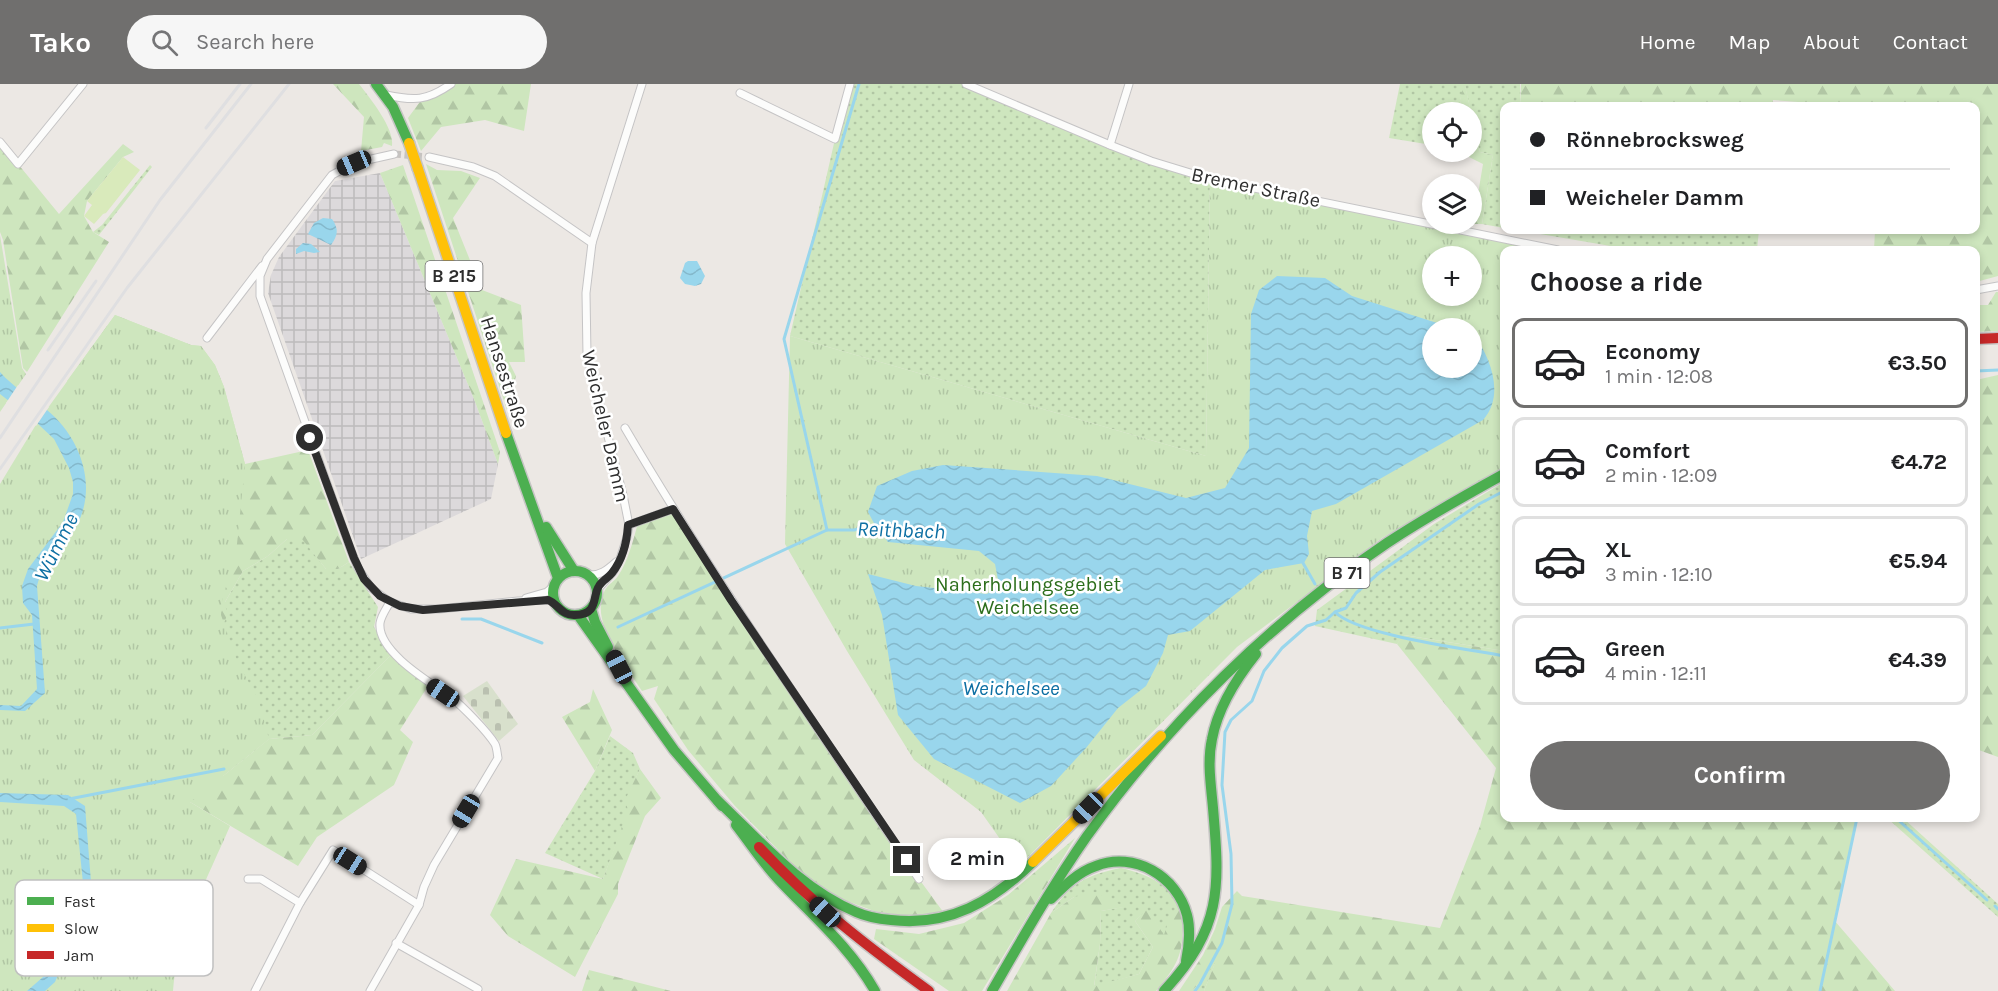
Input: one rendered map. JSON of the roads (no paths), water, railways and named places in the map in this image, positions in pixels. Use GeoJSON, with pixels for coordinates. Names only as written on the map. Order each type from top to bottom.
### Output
{"type":"FeatureCollection","features":[{"type":"Feature","properties":{"kind":"main road","name":"Hansestraße"},"geometry":{"type":"LineString","coordinates":[[376,84],[386,95],[409,143],[510,446],[534,506],[556,582]]}},
{"type":"Feature","properties":{"kind":"main road"},"geometry":{"type":"LineString","coordinates":[[1980,339],[1998,338]]}},
{"type":"Feature","properties":{"kind":"main road","name":"B 71"},"geometry":{"type":"LineString","coordinates":[[992,991],[1034,917],[1087,836],[1121,790],[1190,712],[1279,626],[1343,576],[1416,525],[1500,476]]}},
{"type":"Feature","properties":{"kind":"main road","name":"Hansestraße"},"geometry":{"type":"LineString","coordinates":[[534,506],[574,571]]}},
{"type":"Feature","properties":{"kind":"main road"},"geometry":{"type":"LineString","coordinates":[[574,571],[588,575],[597,590],[591,609],[578,615],[566,614],[554,602],[556,582],[567,572],[574,571]]}},
{"type":"Feature","properties":{"kind":"main road"},"geometry":{"type":"LineString","coordinates":[[591,609],[595,622],[626,681]]}},
{"type":"Feature","properties":{"kind":"main road"},"geometry":{"type":"LineString","coordinates":[[578,615],[674,750],[773,863],[825,912],[929,991]]}},
{"type":"Feature","properties":{"kind":"main road"},"geometry":{"type":"LineString","coordinates":[[1164,991],[1200,948],[1209,930],[1216,894],[1218,858],[1209,775],[1212,739],[1222,706],[1238,676],[1279,626]]}},
{"type":"Feature","properties":{"kind":"main road"},"geometry":{"type":"LineString","coordinates":[[718,801],[806,882],[851,910],[889,921],[927,923],[944,919],[980,904],[1014,881],[1147,748],[1190,712]]}},
{"type":"Feature","properties":{"kind":"main road"},"geometry":{"type":"LineString","coordinates":[[718,801],[776,877],[832,933],[874,991]]}},
{"type":"Feature","properties":{"kind":"main road"},"geometry":{"type":"LineString","coordinates":[[1034,917],[1075,876],[1112,861],[1134,862],[1152,869],[1170,883],[1186,906],[1190,926],[1190,945],[1185,966]]}},
{"type":"Feature","properties":{"kind":"street"},"geometry":{"type":"LineString","coordinates":[[0,141],[18,164],[83,84]]}},
{"type":"Feature","properties":{"kind":"street"},"geometry":{"type":"LineString","coordinates":[[386,95],[405,99],[422,99],[452,84]]}},
{"type":"Feature","properties":{"kind":"street","name":"Weicheler Damm"},"geometry":{"type":"LineString","coordinates":[[597,590],[613,572],[620,559],[628,525],[621,485],[587,356],[586,293],[592,243],[642,84]]}},
{"type":"Feature","properties":{"kind":"street"},"geometry":{"type":"LineString","coordinates":[[740,93],[835,139],[850,84]]}},
{"type":"Feature","properties":{"kind":"street","name":"Bremer Straße"},"geometry":{"type":"LineString","coordinates":[[966,84],[1110,146],[1210,179],[1538,246]]}},
{"type":"Feature","properties":{"kind":"street"},"geometry":{"type":"LineString","coordinates":[[1110,146],[1129,84]]}},
{"type":"Feature","properties":{"kind":"street"},"geometry":{"type":"LineString","coordinates":[[207,338],[332,174],[360,161],[394,154]]}},
{"type":"Feature","properties":{"kind":"street"},"geometry":{"type":"LineString","coordinates":[[429,157],[473,167],[495,176],[592,243]]}},
{"type":"Feature","properties":{"kind":"street"},"geometry":{"type":"LineString","coordinates":[[267,259],[260,276],[260,296],[358,568],[371,588],[390,602],[411,609],[423,610],[518,601],[548,600],[554,602]]}},
{"type":"Feature","properties":{"kind":"street"},"geometry":{"type":"LineString","coordinates":[[1980,289],[1998,286]]}},
{"type":"Feature","properties":{"kind":"street","name":"Weicheler Damm"},"geometry":{"type":"LineString","coordinates":[[625,428],[723,587],[919,879]]}},
{"type":"Feature","properties":{"kind":"street","name":"Weicheler Damm"},"geometry":{"type":"LineString","coordinates":[[628,525],[673,509]]}},
{"type":"Feature","properties":{"kind":"street"},"geometry":{"type":"LineString","coordinates":[[588,575],[596,576],[602,573],[620,559]]}},
{"type":"Feature","properties":{"kind":"street"},"geometry":{"type":"LineString","coordinates":[[518,601],[547,592],[556,582]]}},
{"type":"Feature","properties":{"kind":"street"},"geometry":{"type":"LineString","coordinates":[[370,991],[419,905],[434,865],[498,758],[496,746],[457,703],[426,681],[389,646],[382,636],[380,622],[390,602]]}},
{"type":"Feature","properties":{"kind":"street"},"geometry":{"type":"LineString","coordinates":[[255,991],[300,903],[333,850],[419,905]]}},
{"type":"Feature","properties":{"kind":"street"},"geometry":{"type":"LineString","coordinates":[[249,879],[261,879],[300,903]]}},
{"type":"Feature","properties":{"kind":"street"},"geometry":{"type":"LineString","coordinates":[[396,943],[478,990]]}},
{"type":"Feature","properties":{"kind":"water"},"geometry":{"type":"Polygon","coordinates":[[[323,218],[332,219],[337,229],[331,245],[308,234],[314,223],[323,218]]]}},
{"type":"Feature","properties":{"kind":"water"},"geometry":{"type":"Polygon","coordinates":[[[303,243],[311,244],[320,252],[304,251],[296,254],[296,249],[303,243]]]}},
{"type":"Feature","properties":{"kind":"water"},"geometry":{"type":"Polygon","coordinates":[[[697,261],[705,276],[701,284],[695,286],[685,284],[680,278],[685,263],[697,261]]]}},
{"type":"Feature","properties":{"kind":"water","name":"Weichelsee"},"geometry":{"type":"Polygon","coordinates":[[[1277,276],[1325,278],[1352,296],[1422,318],[1422,378],[1482,378],[1482,348],[1493,377],[1493,400],[1490,410],[1483,420],[1336,504],[1312,511],[1307,536],[1309,554],[1304,563],[1265,570],[1190,631],[1168,635],[1163,653],[1146,686],[1118,708],[1051,786],[1020,803],[934,759],[898,715],[882,615],[868,574],[916,586],[987,594],[999,585],[995,564],[979,551],[888,542],[868,512],[877,486],[912,471],[943,465],[1097,476],[1186,498],[1225,488],[1249,448],[1251,314],[1259,290],[1277,276]]]}},
{"type":"Feature","properties":{"kind":"water","name":"Wümme"},"geometry":{"type":"Polygon","coordinates":[[[0,372],[59,421],[77,448],[85,478],[86,494],[77,525],[44,569],[37,586],[45,693],[25,711],[0,710],[0,705],[21,706],[37,689],[32,615],[23,603],[22,586],[28,569],[63,522],[73,494],[73,482],[69,468],[54,439],[0,394],[0,372]]]}},
{"type":"Feature","properties":{"kind":"water"},"geometry":{"type":"Polygon","coordinates":[[[0,793],[68,795],[85,806],[91,880],[83,880],[76,814],[64,806],[0,802],[0,793]]]}},
{"type":"Feature","properties":{"kind":"water"},"geometry":{"type":"Polygon","coordinates":[[[58,976],[55,982],[45,991],[27,991],[43,977],[58,976]]]}},
{"type":"Feature","properties":{"kind":"waterway","name":"Reithbach"},"geometry":{"type":"LineString","coordinates":[[859,84],[784,339],[827,530],[854,530],[878,525]]}},
{"type":"Feature","properties":{"kind":"waterway"},"geometry":{"type":"LineString","coordinates":[[1980,371],[1998,370]]}},
{"type":"Feature","properties":{"kind":"waterway","name":"Reithbach"},"geometry":{"type":"LineString","coordinates":[[1195,991],[1222,943],[1232,904],[1231,854],[1222,785],[1225,732],[1231,720],[1252,701],[1264,671],[1282,648],[1307,626],[1326,620],[1335,612],[1346,608],[1356,593],[1380,572],[1479,504],[1500,493]]}},
{"type":"Feature","properties":{"kind":"waterway"},"geometry":{"type":"LineString","coordinates":[[618,627],[827,530]]}},
{"type":"Feature","properties":{"kind":"waterway","name":"Reithbach"},"geometry":{"type":"LineString","coordinates":[[1303,563],[1315,584]]}},
{"type":"Feature","properties":{"kind":"waterway"},"geometry":{"type":"LineString","coordinates":[[1335,612],[1366,628],[1500,655]]}},
{"type":"Feature","properties":{"kind":"waterway"},"geometry":{"type":"LineString","coordinates":[[462,619],[481,619],[542,643]]}},
{"type":"Feature","properties":{"kind":"waterway"},"geometry":{"type":"LineString","coordinates":[[0,628],[34,624]]}},
{"type":"Feature","properties":{"kind":"waterway"},"geometry":{"type":"LineString","coordinates":[[69,799],[224,769]]}},
{"type":"Feature","properties":{"kind":"waterway"},"geometry":{"type":"LineString","coordinates":[[1820,991],[1856,822]]}},
{"type":"Feature","properties":{"kind":"waterway"},"geometry":{"type":"LineString","coordinates":[[1900,822],[1987,900]]}},
{"type":"Feature","properties":{"kind":"waterway"},"geometry":{"type":"LineString","coordinates":[[1995,906],[1998,909]]}},
{"type":"Feature","properties":{"kind":"tunnel"},"geometry":{"type":"LineString","coordinates":[[394,154],[429,157]]}},
{"type":"Feature","properties":{"kind":"railway"},"geometry":{"type":"LineString","coordinates":[[206,128],[240,84]]}},
{"type":"Feature","properties":{"kind":"railway"},"geometry":{"type":"LineString","coordinates":[[0,438],[160,200],[251,84]]}},
{"type":"Feature","properties":{"kind":"railway"},"geometry":{"type":"LineString","coordinates":[[0,469],[127,288],[289,84]]}},
{"type":"Feature","properties":{"kind":"railway"},"geometry":{"type":"LineString","coordinates":[[48,350],[96,281]]}},
{"type":"Feature","properties":{"kind":"park label","name":"Naherholungsgebiet Weichelsee"},"geometry":{"type":"Point","coordinates":[1028,596]}}]}
